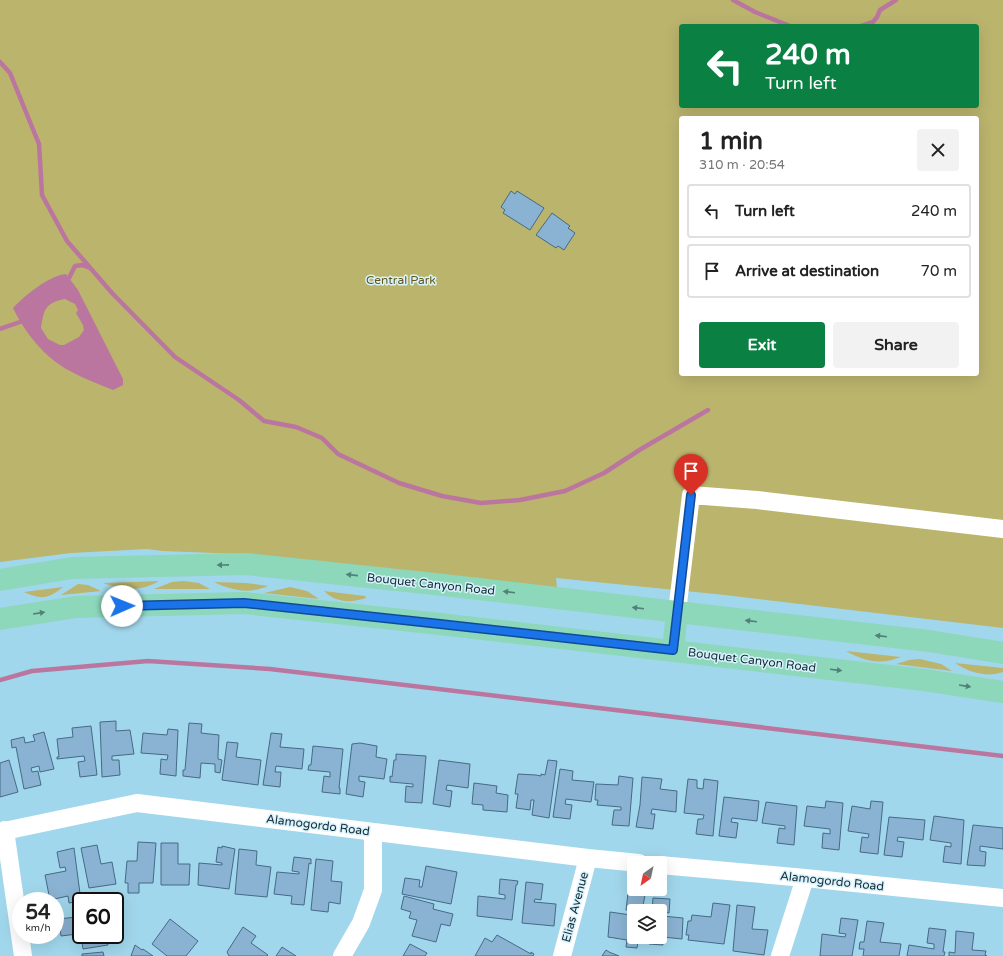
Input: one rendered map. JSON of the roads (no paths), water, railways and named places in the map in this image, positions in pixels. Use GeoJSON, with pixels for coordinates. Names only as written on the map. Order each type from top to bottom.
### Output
{"type":"FeatureCollection","features":[{"type":"Feature","properties":{"kind":"main road","name":"Bouquet Canyon Road"},"geometry":{"type":"LineString","coordinates":[[0,580],[72,568],[246,564],[444,585],[929,641],[1003,653]]}},
{"type":"Feature","properties":{"kind":"main road","name":"Bouquet Canyon Road"},"geometry":{"type":"LineString","coordinates":[[0,619],[76,607],[244,603],[673,650],[916,679],[1003,692]]}},
{"type":"Feature","properties":{"kind":"main road"},"geometry":{"type":"LineString","coordinates":[[673,650],[677,612]]}},
{"type":"Feature","properties":{"kind":"street"},"geometry":{"type":"LineString","coordinates":[[677,612],[691,495],[757,500],[1003,529]]}},
{"type":"Feature","properties":{"kind":"street","name":"Alamogordo Road"},"geometry":{"type":"LineString","coordinates":[[3,831],[137,803],[627,862]]}},
{"type":"Feature","properties":{"kind":"street"},"geometry":{"type":"LineString","coordinates":[[3,831],[23,956]]}},
{"type":"Feature","properties":{"kind":"street"},"geometry":{"type":"LineString","coordinates":[[342,956],[362,923],[373,890],[373,832]]}},
{"type":"Feature","properties":{"kind":"street","name":"Elias Avenue"},"geometry":{"type":"LineString","coordinates":[[562,956],[588,858]]}},
{"type":"Feature","properties":{"kind":"street","name":"Alamogordo Road"},"geometry":{"type":"LineString","coordinates":[[667,866],[1003,898]]}},
{"type":"Feature","properties":{"kind":"street"},"geometry":{"type":"LineString","coordinates":[[780,956],[805,878]]}},
{"type":"Feature","properties":{"kind":"waterway"},"geometry":{"type":"LineString","coordinates":[[733,0],[755,12],[785,24]]}},
{"type":"Feature","properties":{"kind":"waterway"},"geometry":{"type":"LineString","coordinates":[[867,24],[873,22],[880,10],[896,0]]}},
{"type":"Feature","properties":{"kind":"waterway"},"geometry":{"type":"LineString","coordinates":[[0,62],[10,73],[39,144],[42,195],[67,241],[112,293],[175,357],[239,400],[264,421],[296,427],[322,438],[338,454],[399,483],[442,496],[481,503],[520,500],[565,491],[604,473],[641,449],[708,410]]}},
{"type":"Feature","properties":{"kind":"waterway"},"geometry":{"type":"LineString","coordinates":[[65,282],[69,278],[75,266],[82,265],[90,268]]}},
{"type":"Feature","properties":{"kind":"waterway"},"geometry":{"type":"LineString","coordinates":[[0,329],[20,322],[24,319]]}},
{"type":"Feature","properties":{"kind":"waterway"},"geometry":{"type":"LineString","coordinates":[[0,680],[32,671],[148,661],[270,669],[1003,756]]}},
{"type":"Feature","properties":{"kind":"park label","name":"Central Park"},"geometry":{"type":"Point","coordinates":[401,280]}}]}
